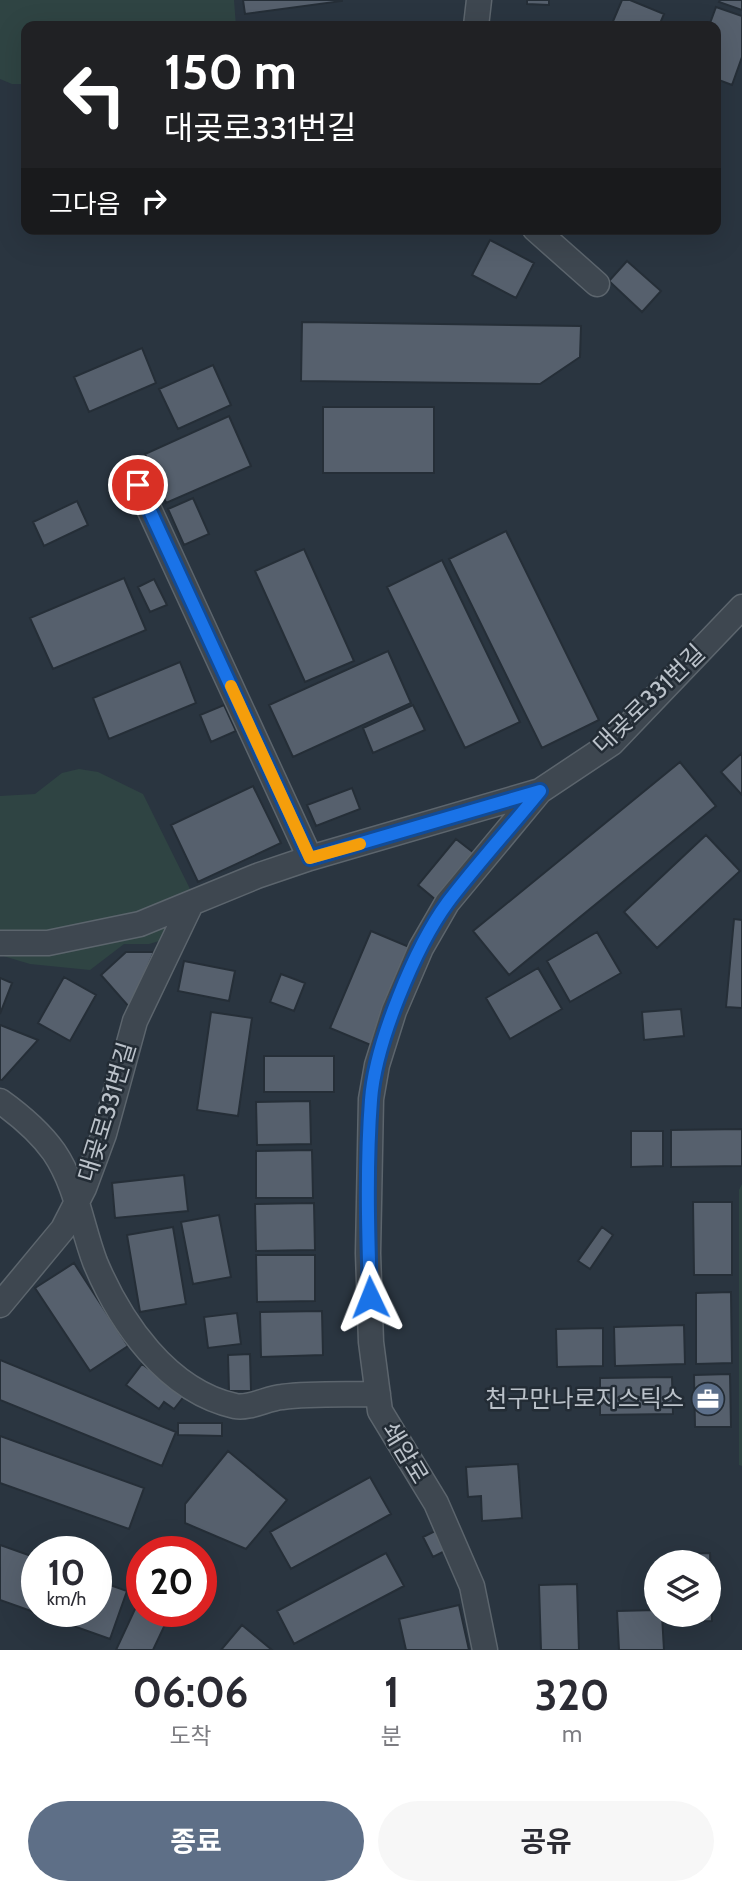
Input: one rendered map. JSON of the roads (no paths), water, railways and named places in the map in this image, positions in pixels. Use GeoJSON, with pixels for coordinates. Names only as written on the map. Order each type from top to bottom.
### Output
{"type":"FeatureCollection","features":[{"type":"Feature","properties":{"kind":"lane"},"geometry":{"type":"LineString","coordinates":[[477,21],[479,0]]}},
{"type":"Feature","properties":{"kind":"lane"},"geometry":{"type":"LineString","coordinates":[[542,235],[597,284]]}},
{"type":"Feature","properties":{"kind":"lane"},"geometry":{"type":"LineString","coordinates":[[138,485],[310,858]]}},
{"type":"Feature","properties":{"kind":"lane","name":"대곶로331번길"},"geometry":{"type":"LineString","coordinates":[[0,943],[48,943],[141,924],[310,858],[540,791],[612,743],[742,607]]}},
{"type":"Feature","properties":{"kind":"lane","name":"쇄암로"},"geometry":{"type":"LineString","coordinates":[[485,1650],[472,1586],[436,1503],[380,1411],[371,1342],[371,1099],[377,1065],[421,948],[447,903],[540,791]]}},
{"type":"Feature","properties":{"kind":"lane","name":"대곶로331번길"},"geometry":{"type":"LineString","coordinates":[[0,1305],[63,1229],[78,1200],[104,1134],[135,1021],[191,904]]}},
{"type":"Feature","properties":{"kind":"lane"},"geometry":{"type":"LineString","coordinates":[[0,1101],[27,1121],[54,1153],[78,1200],[95,1261],[118,1309],[152,1357],[197,1389],[237,1406],[282,1397],[378,1394]]}},
{"type":"Feature","properties":{"kind":"place","name":"천구만나로지스틱스"},"geometry":{"type":"Point","coordinates":[708,1399]}}]}
